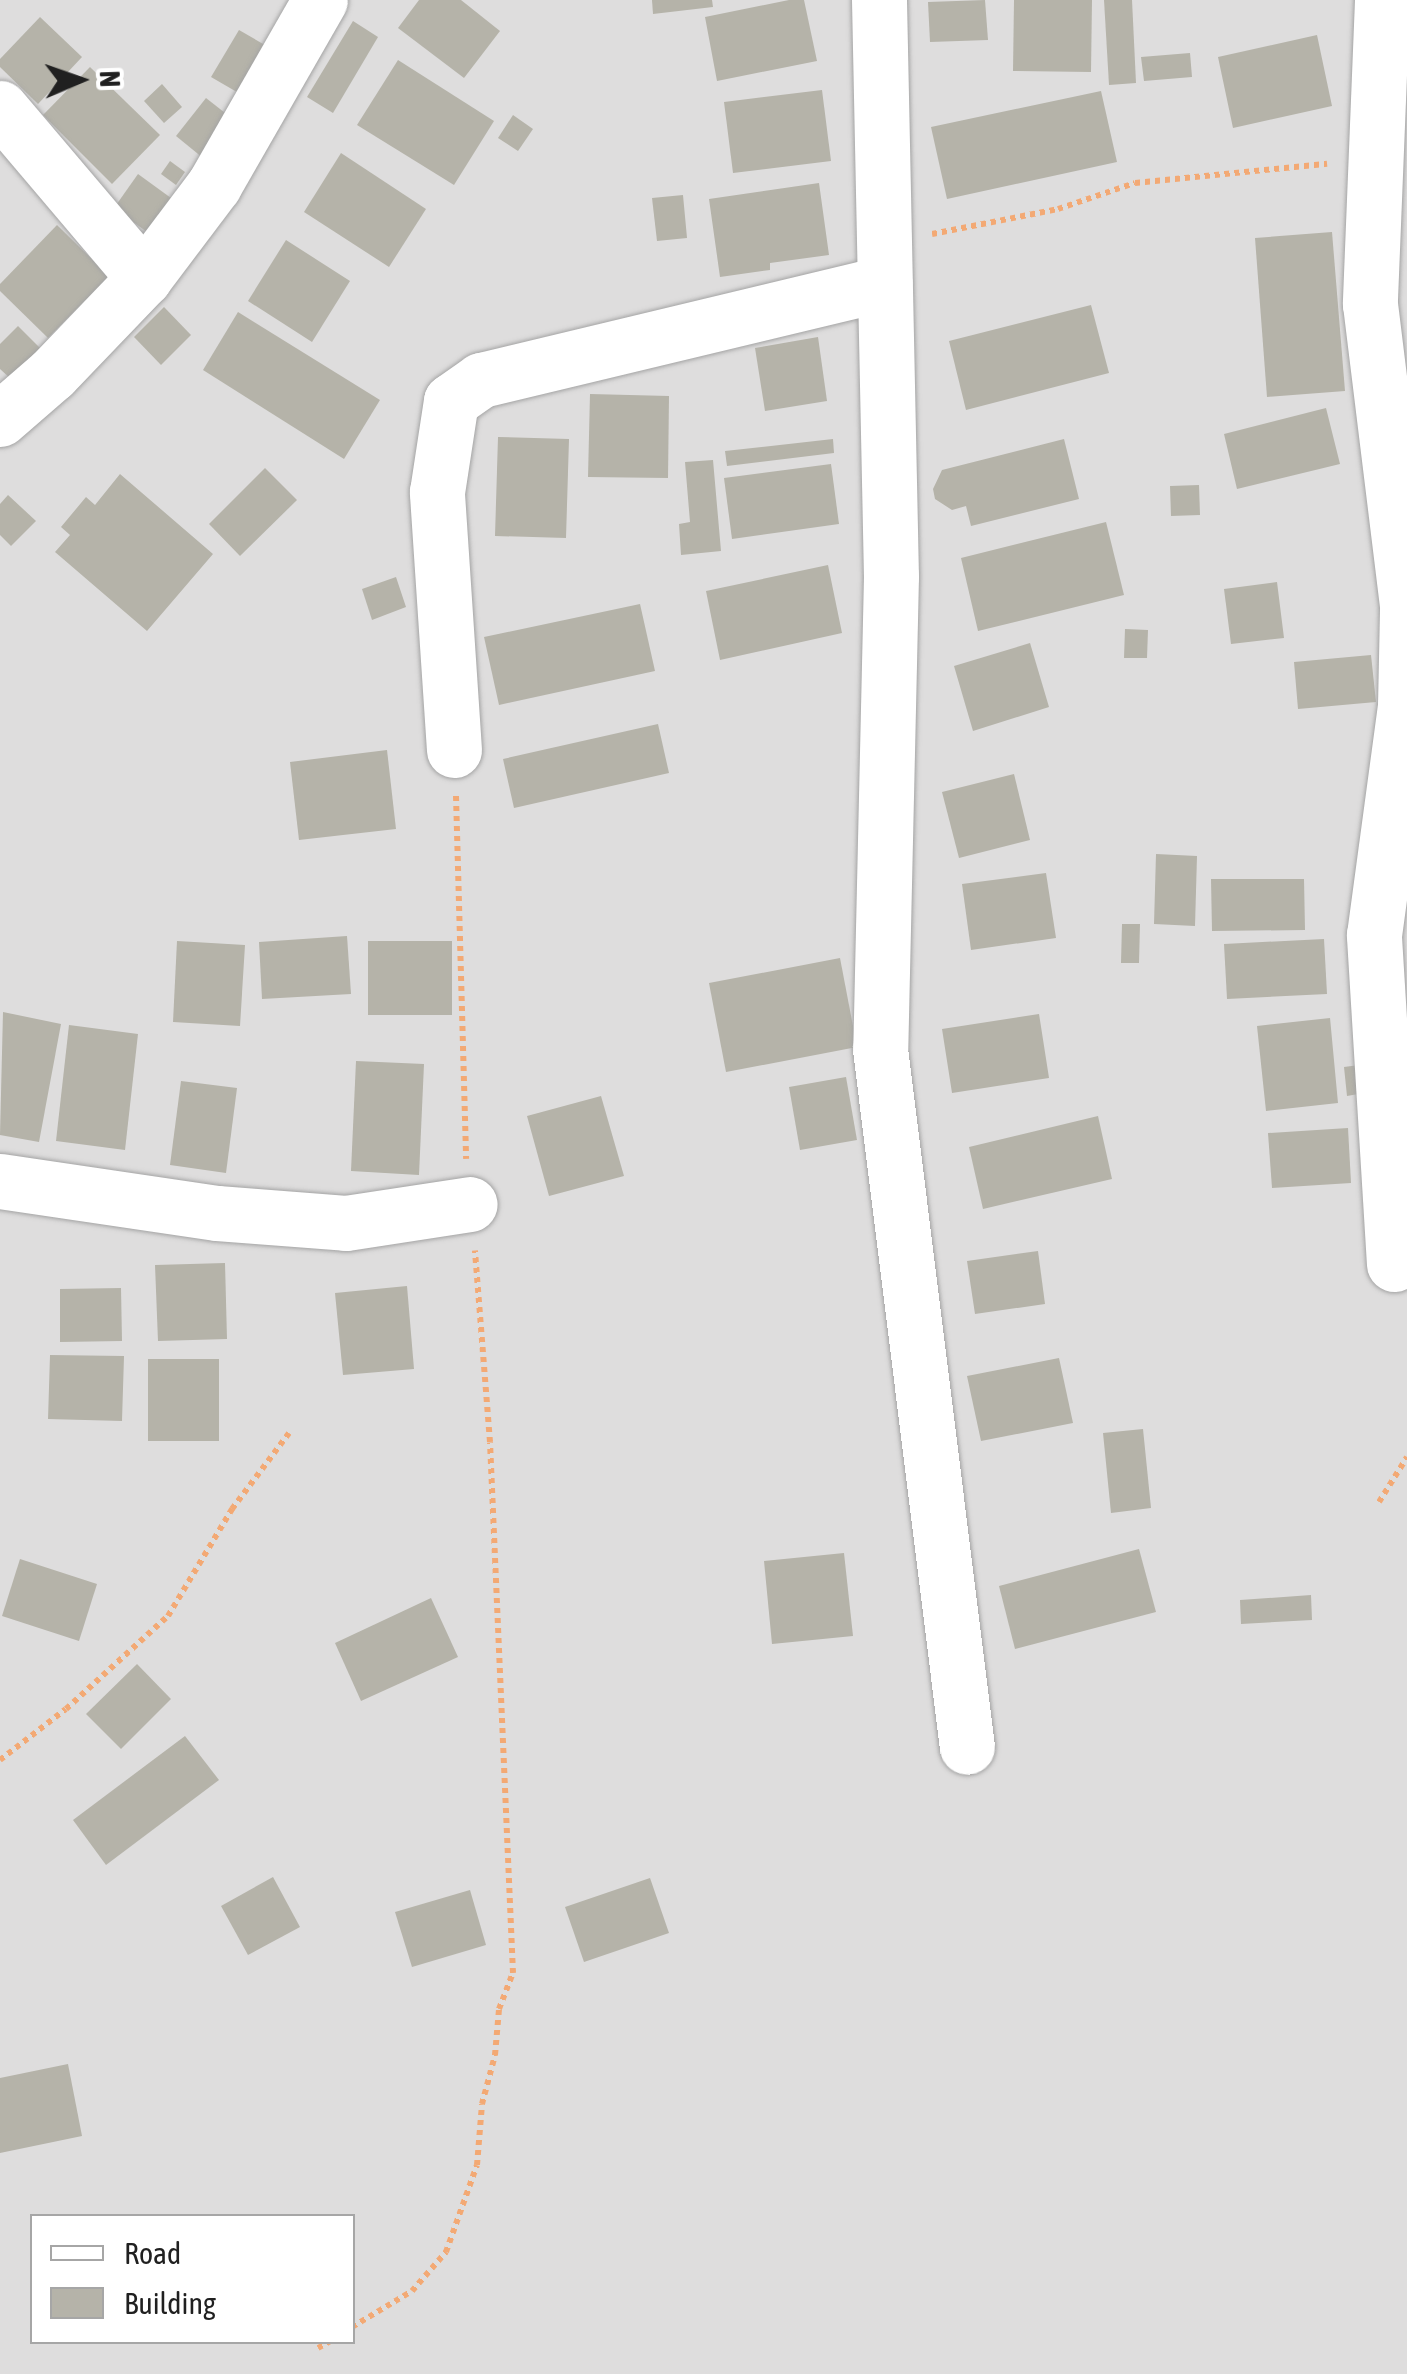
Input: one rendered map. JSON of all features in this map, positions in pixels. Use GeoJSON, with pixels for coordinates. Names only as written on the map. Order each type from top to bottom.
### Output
{"type":"FeatureCollection","features":[{"type":"Feature","properties":{"kind":"street"},"geometry":{"type":"LineString","coordinates":[[0,418],[52,374],[144,278],[214,185],[320,0]]}},
{"type":"Feature","properties":{"kind":"street"},"geometry":{"type":"LineString","coordinates":[[879,0],[891,576],[880,1049],[967,1746]]}},
{"type":"Feature","properties":{"kind":"street"},"geometry":{"type":"LineString","coordinates":[[1382,0],[1388,138],[1370,304],[1407,608],[1405,706],[1374,935],[1394,1264]]}},
{"type":"Feature","properties":{"kind":"street"},"geometry":{"type":"LineString","coordinates":[[0,108],[144,278]]}},
{"type":"Feature","properties":{"kind":"street"},"geometry":{"type":"LineString","coordinates":[[454,750],[437,492],[451,401],[481,380],[885,263]]}},
{"type":"Feature","properties":{"kind":"street"},"geometry":{"type":"LineString","coordinates":[[0,1182],[217,1213],[346,1223],[470,1204]]}},
{"type":"Feature","properties":{"kind":"path"},"geometry":{"type":"LineString","coordinates":[[885,263],[1135,183],[1388,138]]}},
{"type":"Feature","properties":{"kind":"path"},"geometry":{"type":"LineString","coordinates":[[355,2325],[412,2291],[446,2252],[477,2164],[482,2104],[495,2055],[498,2009],[512,1973],[490,1442],[462,1111],[454,750]]}},
{"type":"Feature","properties":{"kind":"path"},"geometry":{"type":"LineString","coordinates":[[0,1760],[66,1709],[168,1616],[232,1508],[289,1433]]}},
{"type":"Feature","properties":{"kind":"path"},"geometry":{"type":"LineString","coordinates":[[1379,1502],[1407,1457]]}},
{"type":"Feature","properties":{"kind":"path"},"geometry":{"type":"LineString","coordinates":[[318,2348],[325,2344]]}},
{"type":"Feature","properties":{"kind":"shaded area"},"geometry":{"type":"Polygon","coordinates":[[[0,0],[1407,0],[1407,2374],[0,2374],[0,0]]]}},
{"type":"Feature","properties":{"kind":"building"},"geometry":{"type":"Polygon","coordinates":[[[419,0],[461,0],[500,31],[464,78],[398,28],[419,0]]]}},
{"type":"Feature","properties":{"kind":"building"},"geometry":{"type":"Polygon","coordinates":[[[652,0],[712,0],[713,7],[653,14],[652,0]]]}},
{"type":"Feature","properties":{"kind":"building"},"geometry":{"type":"Polygon","coordinates":[[[804,0],[817,61],[717,81],[705,17],[804,0]]]}},
{"type":"Feature","properties":{"kind":"building"},"geometry":{"type":"Polygon","coordinates":[[[985,0],[988,40],[930,42],[928,2],[985,0]]]}},
{"type":"Feature","properties":{"kind":"building"},"geometry":{"type":"Polygon","coordinates":[[[1014,0],[1092,0],[1091,72],[1013,71],[1014,0]]]}},
{"type":"Feature","properties":{"kind":"building"},"geometry":{"type":"Polygon","coordinates":[[[1104,0],[1132,0],[1136,83],[1109,85],[1104,0]]]}},
{"type":"Feature","properties":{"kind":"building"},"geometry":{"type":"Polygon","coordinates":[[[40,17],[82,57],[38,104],[0,67],[0,59],[40,17]]]}},
{"type":"Feature","properties":{"kind":"building"},"geometry":{"type":"Polygon","coordinates":[[[353,21],[378,37],[333,113],[307,97],[353,21]]]}},
{"type":"Feature","properties":{"kind":"building"},"geometry":{"type":"Polygon","coordinates":[[[239,30],[270,48],[242,95],[211,77],[239,30]]]}},
{"type":"Feature","properties":{"kind":"building"},"geometry":{"type":"Polygon","coordinates":[[[1317,35],[1332,106],[1233,128],[1218,57],[1317,35]]]}},
{"type":"Feature","properties":{"kind":"building"},"geometry":{"type":"Polygon","coordinates":[[[1190,53],[1192,77],[1144,81],[1141,57],[1190,53]]]}},
{"type":"Feature","properties":{"kind":"building"},"geometry":{"type":"Polygon","coordinates":[[[398,60],[494,121],[454,185],[357,125],[398,60]]]}},
{"type":"Feature","properties":{"kind":"building"},"geometry":{"type":"Polygon","coordinates":[[[90,67],[160,135],[112,184],[43,115],[90,67]]]}},
{"type":"Feature","properties":{"kind":"building"},"geometry":{"type":"Polygon","coordinates":[[[162,84],[182,107],[164,123],[144,101],[162,84]]]}},
{"type":"Feature","properties":{"kind":"building"},"geometry":{"type":"Polygon","coordinates":[[[822,90],[831,161],[733,173],[724,102],[822,90]]]}},
{"type":"Feature","properties":{"kind":"building"},"geometry":{"type":"Polygon","coordinates":[[[1101,91],[1117,162],[947,199],[931,127],[1101,91]]]}},
{"type":"Feature","properties":{"kind":"building"},"geometry":{"type":"Polygon","coordinates":[[[206,98],[234,120],[203,158],[176,136],[206,98]]]}},
{"type":"Feature","properties":{"kind":"building"},"geometry":{"type":"Polygon","coordinates":[[[513,115],[533,129],[518,151],[498,138],[513,115]]]}},
{"type":"Feature","properties":{"kind":"building"},"geometry":{"type":"Polygon","coordinates":[[[341,153],[426,209],[389,267],[304,212],[341,153]]]}},
{"type":"Feature","properties":{"kind":"building"},"geometry":{"type":"Polygon","coordinates":[[[170,161],[185,172],[176,185],[161,174],[170,161]]]}},
{"type":"Feature","properties":{"kind":"building"},"geometry":{"type":"Polygon","coordinates":[[[138,174],[171,198],[147,232],[114,208],[138,174]]]}},
{"type":"Feature","properties":{"kind":"building"},"geometry":{"type":"Polygon","coordinates":[[[819,183],[829,255],[770,263],[770,270],[720,277],[709,199],[819,183]]]}},
{"type":"Feature","properties":{"kind":"building"},"geometry":{"type":"Polygon","coordinates":[[[683,195],[687,238],[657,241],[652,198],[683,195]]]}},
{"type":"Feature","properties":{"kind":"building"},"geometry":{"type":"Polygon","coordinates":[[[57,225],[109,276],[48,338],[0,291],[0,284],[57,225]]]}},
{"type":"Feature","properties":{"kind":"building"},"geometry":{"type":"Polygon","coordinates":[[[1332,232],[1345,391],[1267,397],[1255,238],[1332,232]]]}},
{"type":"Feature","properties":{"kind":"building"},"geometry":{"type":"Polygon","coordinates":[[[286,240],[350,281],[312,342],[248,301],[286,240]]]}},
{"type":"Feature","properties":{"kind":"building"},"geometry":{"type":"Polygon","coordinates":[[[1091,305],[1109,373],[966,410],[949,341],[1091,305]]]}},
{"type":"Feature","properties":{"kind":"building"},"geometry":{"type":"Polygon","coordinates":[[[164,307],[191,335],[161,365],[134,337],[164,307]]]}},
{"type":"Feature","properties":{"kind":"building"},"geometry":{"type":"Polygon","coordinates":[[[238,312],[380,400],[344,459],[203,370],[238,312]]]}},
{"type":"Feature","properties":{"kind":"building"},"geometry":{"type":"Polygon","coordinates":[[[18,326],[40,348],[11,379],[0,369],[0,344],[18,326]]]}},
{"type":"Feature","properties":{"kind":"building"},"geometry":{"type":"Polygon","coordinates":[[[818,337],[827,401],[765,411],[755,348],[818,337]]]}},
{"type":"Feature","properties":{"kind":"building"},"geometry":{"type":"Polygon","coordinates":[[[590,394],[669,396],[668,478],[588,477],[590,394]]]}},
{"type":"Feature","properties":{"kind":"building"},"geometry":{"type":"Polygon","coordinates":[[[1326,408],[1340,464],[1237,489],[1224,434],[1326,408]]]}},
{"type":"Feature","properties":{"kind":"building"},"geometry":{"type":"Polygon","coordinates":[[[498,437],[569,439],[566,538],[495,536],[498,437]]]}},
{"type":"Feature","properties":{"kind":"building"},"geometry":{"type":"Polygon","coordinates":[[[833,439],[834,453],[727,466],[725,451],[833,439]]]}},
{"type":"Feature","properties":{"kind":"building"},"geometry":{"type":"Polygon","coordinates":[[[1064,439],[1079,499],[971,526],[966,506],[952,510],[935,499],[933,489],[942,470],[1064,439]]]}},
{"type":"Feature","properties":{"kind":"building"},"geometry":{"type":"Polygon","coordinates":[[[713,460],[721,551],[681,555],[679,524],[690,522],[685,462],[713,460]]]}},
{"type":"Feature","properties":{"kind":"building"},"geometry":{"type":"Polygon","coordinates":[[[831,464],[839,524],[732,539],[724,478],[831,464]]]}},
{"type":"Feature","properties":{"kind":"building"},"geometry":{"type":"Polygon","coordinates":[[[265,468],[297,500],[240,556],[209,524],[265,468]]]}},
{"type":"Feature","properties":{"kind":"building"},"geometry":{"type":"Polygon","coordinates":[[[120,474],[213,554],[147,631],[55,552],[70,535],[61,527],[86,497],[95,505],[120,474]]]}},
{"type":"Feature","properties":{"kind":"building"},"geometry":{"type":"Polygon","coordinates":[[[1199,485],[1200,515],[1171,516],[1170,486],[1199,485]]]}},
{"type":"Feature","properties":{"kind":"building"},"geometry":{"type":"Polygon","coordinates":[[[8,495],[36,521],[11,546],[0,535],[0,504],[8,495]]]}},
{"type":"Feature","properties":{"kind":"building"},"geometry":{"type":"Polygon","coordinates":[[[1106,522],[1124,595],[978,631],[961,558],[1106,522]]]}},
{"type":"Feature","properties":{"kind":"building"},"geometry":{"type":"Polygon","coordinates":[[[828,565],[842,633],[720,660],[706,591],[828,565]]]}},
{"type":"Feature","properties":{"kind":"building"},"geometry":{"type":"Polygon","coordinates":[[[396,577],[406,607],[372,620],[362,589],[396,577]]]}},
{"type":"Feature","properties":{"kind":"building"},"geometry":{"type":"Polygon","coordinates":[[[1277,582],[1284,638],[1231,644],[1224,589],[1277,582]]]}},
{"type":"Feature","properties":{"kind":"building"},"geometry":{"type":"Polygon","coordinates":[[[640,604],[655,671],[499,705],[484,637],[640,604]]]}},
{"type":"Feature","properties":{"kind":"building"},"geometry":{"type":"Polygon","coordinates":[[[1125,629],[1148,630],[1147,658],[1124,658],[1125,629]]]}},
{"type":"Feature","properties":{"kind":"building"},"geometry":{"type":"Polygon","coordinates":[[[1030,643],[1049,707],[973,731],[954,666],[1030,643]]]}},
{"type":"Feature","properties":{"kind":"building"},"geometry":{"type":"Polygon","coordinates":[[[1371,655],[1376,702],[1298,709],[1294,662],[1371,655]]]}},
{"type":"Feature","properties":{"kind":"building"},"geometry":{"type":"Polygon","coordinates":[[[658,724],[669,773],[514,808],[503,759],[658,724]]]}},
{"type":"Feature","properties":{"kind":"building"},"geometry":{"type":"Polygon","coordinates":[[[387,750],[396,829],[299,840],[290,762],[387,750]]]}},
{"type":"Feature","properties":{"kind":"building"},"geometry":{"type":"Polygon","coordinates":[[[1014,774],[1030,840],[959,858],[942,792],[1014,774]]]}},
{"type":"Feature","properties":{"kind":"building"},"geometry":{"type":"Polygon","coordinates":[[[1156,854],[1197,856],[1195,926],[1154,924],[1156,854]]]}},
{"type":"Feature","properties":{"kind":"building"},"geometry":{"type":"Polygon","coordinates":[[[1046,873],[1056,938],[971,950],[962,884],[1046,873]]]}},
{"type":"Feature","properties":{"kind":"building"},"geometry":{"type":"Polygon","coordinates":[[[1211,879],[1304,879],[1305,930],[1212,931],[1211,879]]]}},
{"type":"Feature","properties":{"kind":"building"},"geometry":{"type":"Polygon","coordinates":[[[1122,924],[1140,924],[1139,963],[1121,963],[1122,924]]]}},
{"type":"Feature","properties":{"kind":"building"},"geometry":{"type":"Polygon","coordinates":[[[347,936],[351,994],[262,999],[259,942],[347,936]]]}},
{"type":"Feature","properties":{"kind":"building"},"geometry":{"type":"Polygon","coordinates":[[[1324,939],[1327,994],[1227,999],[1224,944],[1324,939]]]}},
{"type":"Feature","properties":{"kind":"building"},"geometry":{"type":"Polygon","coordinates":[[[177,941],[245,945],[240,1026],[173,1022],[177,941]]]}},
{"type":"Feature","properties":{"kind":"building"},"geometry":{"type":"Polygon","coordinates":[[[368,941],[452,941],[452,1015],[368,1015],[368,941]]]}},
{"type":"Feature","properties":{"kind":"building"},"geometry":{"type":"Polygon","coordinates":[[[840,958],[857,1047],[726,1072],[709,983],[840,958]]]}},
{"type":"Feature","properties":{"kind":"building"},"geometry":{"type":"Polygon","coordinates":[[[3,1012],[61,1024],[39,1142],[0,1135],[3,1012]]]}},
{"type":"Feature","properties":{"kind":"building"},"geometry":{"type":"Polygon","coordinates":[[[1039,1014],[1049,1078],[952,1093],[942,1029],[1039,1014]]]}},
{"type":"Feature","properties":{"kind":"building"},"geometry":{"type":"Polygon","coordinates":[[[1330,1018],[1338,1103],[1266,1111],[1257,1026],[1330,1018]]]}},
{"type":"Feature","properties":{"kind":"building"},"geometry":{"type":"Polygon","coordinates":[[[69,1025],[138,1034],[125,1150],[56,1141],[69,1025]]]}},
{"type":"Feature","properties":{"kind":"building"},"geometry":{"type":"Polygon","coordinates":[[[356,1061],[424,1064],[419,1175],[351,1171],[356,1061]]]}},
{"type":"Feature","properties":{"kind":"building"},"geometry":{"type":"Polygon","coordinates":[[[1367,1064],[1370,1092],[1347,1096],[1344,1067],[1367,1064]]]}},
{"type":"Feature","properties":{"kind":"building"},"geometry":{"type":"Polygon","coordinates":[[[846,1077],[857,1140],[800,1150],[789,1087],[846,1077]]]}},
{"type":"Feature","properties":{"kind":"building"},"geometry":{"type":"Polygon","coordinates":[[[181,1081],[237,1088],[226,1173],[170,1165],[181,1081]]]}},
{"type":"Feature","properties":{"kind":"building"},"geometry":{"type":"Polygon","coordinates":[[[601,1096],[624,1176],[549,1196],[527,1116],[601,1096]]]}},
{"type":"Feature","properties":{"kind":"building"},"geometry":{"type":"Polygon","coordinates":[[[1098,1116],[1112,1179],[983,1209],[969,1147],[1098,1116]]]}},
{"type":"Feature","properties":{"kind":"building"},"geometry":{"type":"Polygon","coordinates":[[[1348,1128],[1351,1183],[1272,1188],[1268,1133],[1348,1128]]]}},
{"type":"Feature","properties":{"kind":"building"},"geometry":{"type":"Polygon","coordinates":[[[1038,1251],[1045,1304],[975,1314],[967,1261],[1038,1251]]]}},
{"type":"Feature","properties":{"kind":"building"},"geometry":{"type":"Polygon","coordinates":[[[225,1263],[227,1339],[158,1341],[155,1265],[225,1263]]]}},
{"type":"Feature","properties":{"kind":"building"},"geometry":{"type":"Polygon","coordinates":[[[407,1286],[414,1369],[343,1375],[335,1293],[407,1286]]]}},
{"type":"Feature","properties":{"kind":"building"},"geometry":{"type":"Polygon","coordinates":[[[121,1288],[122,1341],[60,1342],[60,1289],[121,1288]]]}},
{"type":"Feature","properties":{"kind":"building"},"geometry":{"type":"Polygon","coordinates":[[[50,1355],[124,1356],[122,1421],[48,1419],[50,1355]]]}},
{"type":"Feature","properties":{"kind":"building"},"geometry":{"type":"Polygon","coordinates":[[[1059,1358],[1073,1423],[981,1441],[967,1376],[1059,1358]]]}},
{"type":"Feature","properties":{"kind":"building"},"geometry":{"type":"Polygon","coordinates":[[[148,1359],[219,1359],[219,1441],[148,1441],[148,1359]]]}},
{"type":"Feature","properties":{"kind":"building"},"geometry":{"type":"Polygon","coordinates":[[[1143,1429],[1151,1508],[1111,1513],[1103,1433],[1143,1429]]]}},
{"type":"Feature","properties":{"kind":"building"},"geometry":{"type":"Polygon","coordinates":[[[1139,1549],[1156,1612],[1015,1649],[999,1586],[1139,1549]]]}},
{"type":"Feature","properties":{"kind":"building"},"geometry":{"type":"Polygon","coordinates":[[[844,1553],[853,1636],[772,1644],[764,1561],[844,1553]]]}},
{"type":"Feature","properties":{"kind":"building"},"geometry":{"type":"Polygon","coordinates":[[[20,1559],[97,1584],[79,1641],[2,1616],[20,1559]]]}},
{"type":"Feature","properties":{"kind":"building"},"geometry":{"type":"Polygon","coordinates":[[[1311,1595],[1312,1620],[1241,1624],[1240,1600],[1311,1595]]]}},
{"type":"Feature","properties":{"kind":"building"},"geometry":{"type":"Polygon","coordinates":[[[431,1598],[458,1657],[361,1701],[335,1643],[431,1598]]]}},
{"type":"Feature","properties":{"kind":"building"},"geometry":{"type":"Polygon","coordinates":[[[137,1664],[171,1699],[121,1749],[86,1714],[137,1664]]]}},
{"type":"Feature","properties":{"kind":"building"},"geometry":{"type":"Polygon","coordinates":[[[185,1736],[219,1780],[106,1865],[73,1820],[185,1736]]]}},
{"type":"Feature","properties":{"kind":"building"},"geometry":{"type":"Polygon","coordinates":[[[273,1877],[300,1927],[248,1955],[221,1906],[273,1877]]]}},
{"type":"Feature","properties":{"kind":"building"},"geometry":{"type":"Polygon","coordinates":[[[650,1878],[669,1933],[584,1962],[565,1907],[650,1878]]]}},
{"type":"Feature","properties":{"kind":"building"},"geometry":{"type":"Polygon","coordinates":[[[470,1890],[486,1945],[412,1967],[395,1912],[470,1890]]]}},
{"type":"Feature","properties":{"kind":"building"},"geometry":{"type":"Polygon","coordinates":[[[68,2064],[82,2136],[0,2153],[0,2078],[68,2064]]]}}]}
